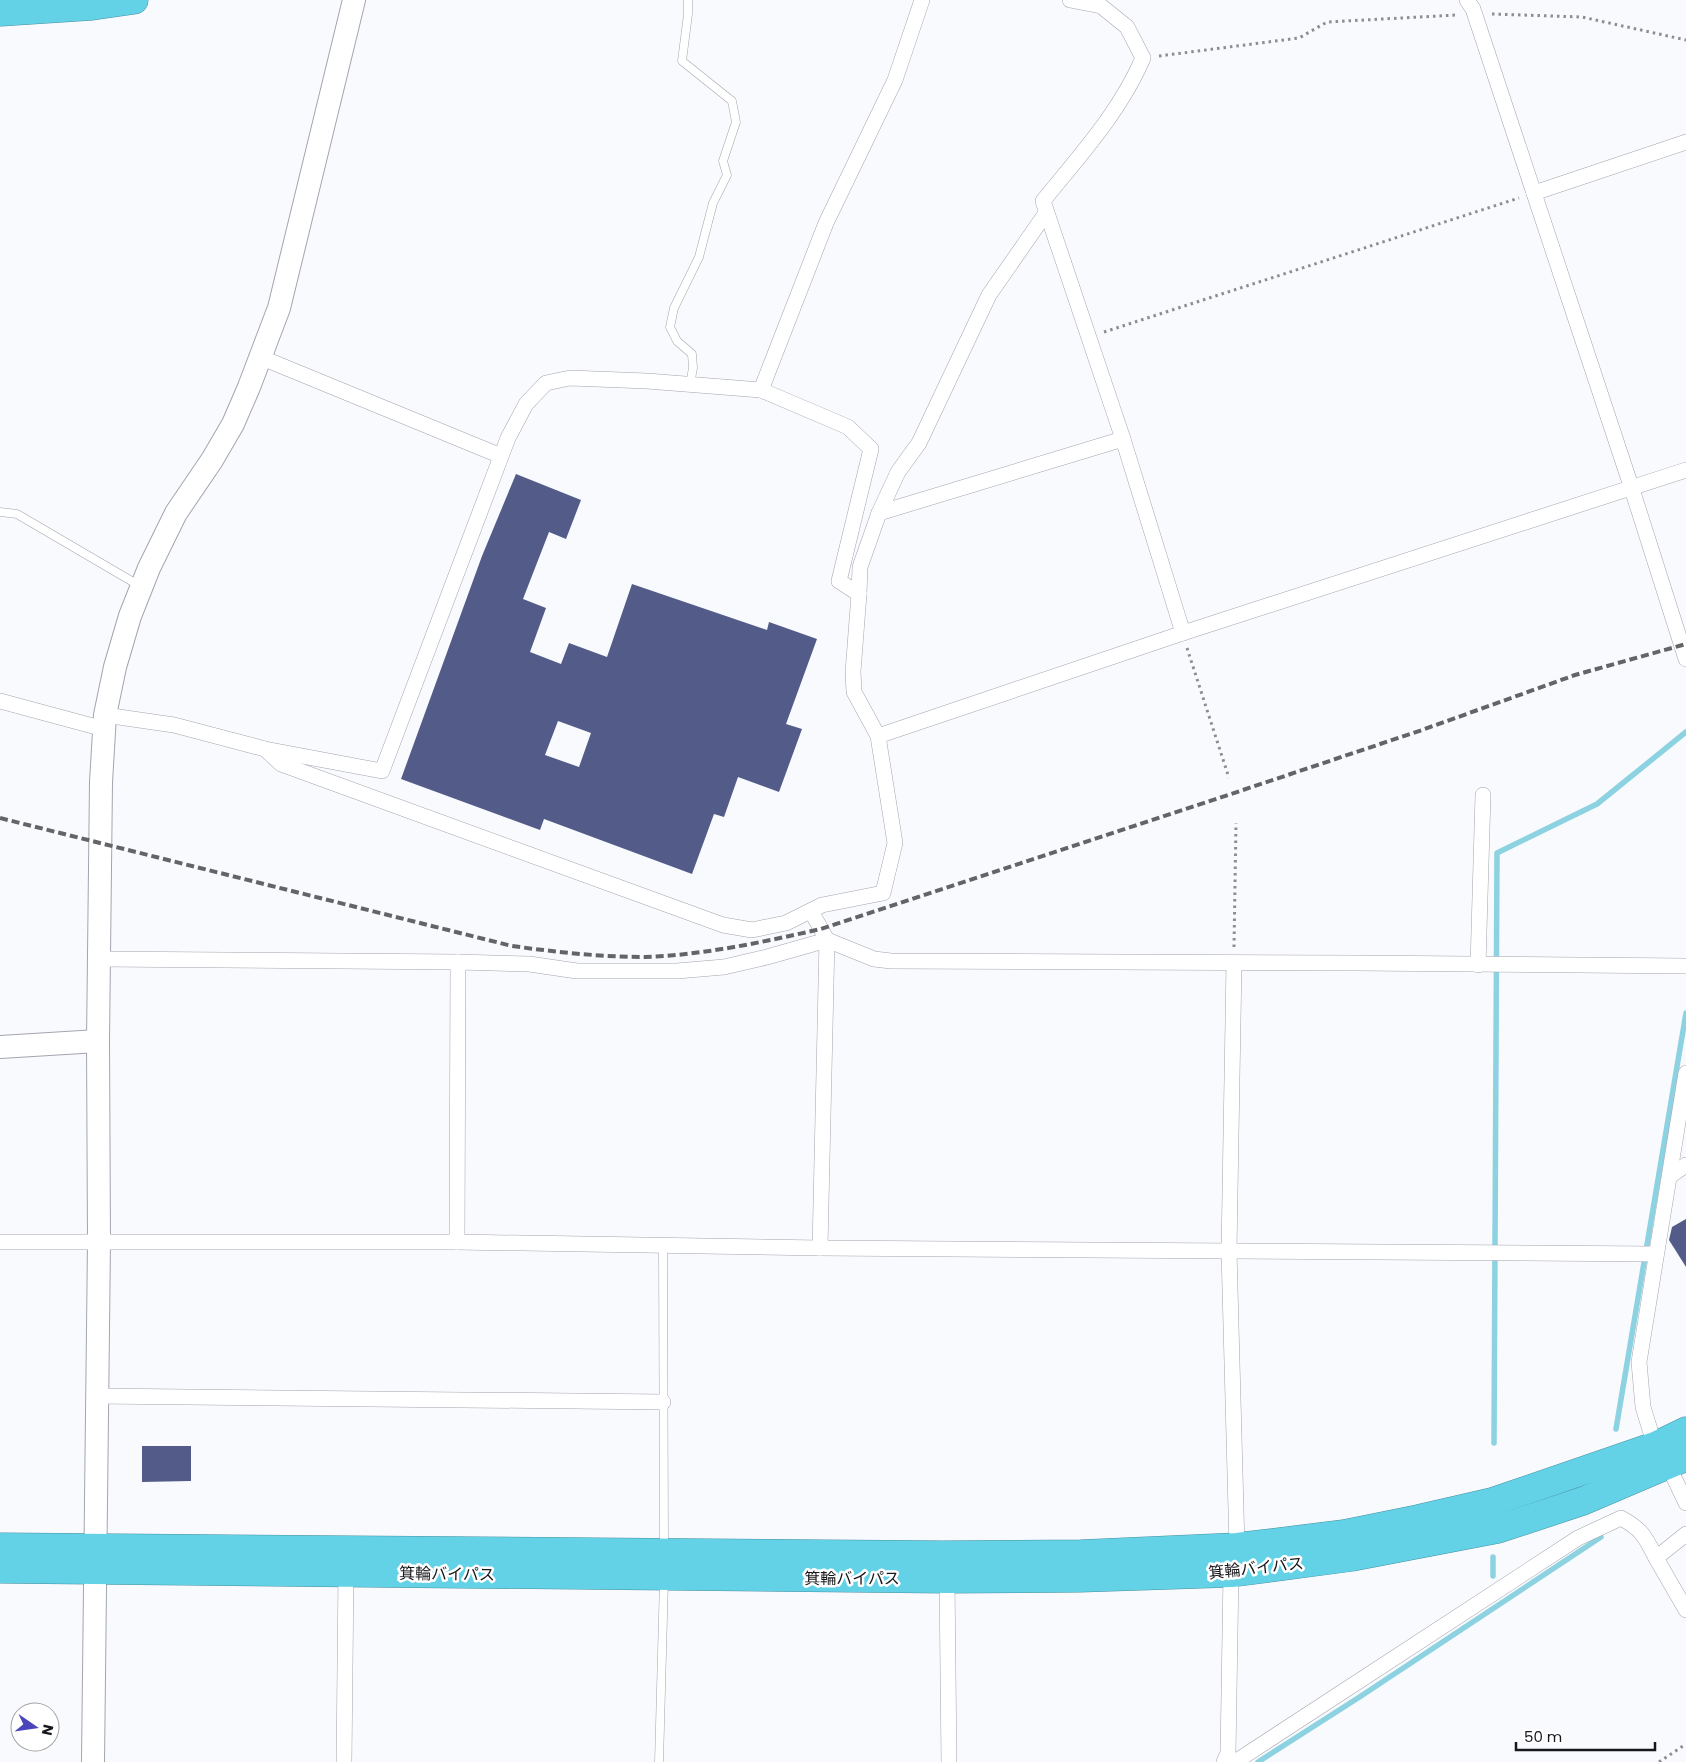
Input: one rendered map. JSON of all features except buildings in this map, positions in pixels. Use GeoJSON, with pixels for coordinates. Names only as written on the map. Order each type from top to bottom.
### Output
{"type":"FeatureCollection","features":[{"type":"Feature","properties":{"kind":"highway"},"geometry":{"type":"LineString","coordinates":[[0,12],[134,0]]}},
{"type":"Feature","properties":{"kind":"highway","name":"箕輪バイパス"},"geometry":{"type":"LineString","coordinates":[[0,1569],[94,1559],[348,1549],[947,1579],[1079,1578],[1230,1573],[1352,1557],[1498,1529],[1583,1501],[1670,1456],[1686,1431]]}},
{"type":"Feature","properties":{"kind":"highway","name":"箕輪バイパス"},"geometry":{"type":"LineString","coordinates":[[0,1547],[94,1559],[346,1572],[1081,1554],[1237,1547],[1344,1534],[1492,1502],[1670,1456]]}},
{"type":"Feature","properties":{"kind":"street"},"geometry":{"type":"LineString","coordinates":[[93,1762],[98,1040],[101,782],[104,722],[115,666],[130,616],[149,568],[176,513],[212,460],[233,424],[279,308],[354,0]]}},
{"type":"Feature","properties":{"kind":"street"},"geometry":{"type":"LineString","coordinates":[[761,390],[826,223],[895,80],[922,0]]}},
{"type":"Feature","properties":{"kind":"street"},"geometry":{"type":"LineString","coordinates":[[1070,0],[1101,6],[1127,27],[1142,58],[1135,75],[1110,119],[1043,200],[1123,439],[1182,633]]}},
{"type":"Feature","properties":{"kind":"street"},"geometry":{"type":"LineString","coordinates":[[1468,0],[1473,9],[1631,486],[1686,659]]}},
{"type":"Feature","properties":{"kind":"street"},"geometry":{"type":"LineString","coordinates":[[1534,193],[1686,142]]}},
{"type":"Feature","properties":{"kind":"street"},"geometry":{"type":"LineString","coordinates":[[265,749],[282,764],[723,924],[752,930],[786,923],[822,905],[883,892],[895,843],[878,736],[854,692],[853,672],[860,567],[878,513],[898,472],[919,443],[989,295],[1046,213]]}},
{"type":"Feature","properties":{"kind":"street"},"geometry":{"type":"LineString","coordinates":[[260,358],[501,456]]}},
{"type":"Feature","properties":{"kind":"street"},"geometry":{"type":"LineString","coordinates":[[0,701],[104,722],[174,725],[265,749],[382,771],[508,438],[526,404],[546,383],[570,378],[690,384],[761,390],[848,427],[871,449],[839,581],[859,594]]}},
{"type":"Feature","properties":{"kind":"street"},"geometry":{"type":"LineString","coordinates":[[878,513],[1123,439]]}},
{"type":"Feature","properties":{"kind":"street"},"geometry":{"type":"LineString","coordinates":[[878,736],[1182,633],[1631,486],[1686,470]]}},
{"type":"Feature","properties":{"kind":"street"},"geometry":{"type":"LineString","coordinates":[[1483,795],[1491,965]]}},
{"type":"Feature","properties":{"kind":"street"},"geometry":{"type":"LineString","coordinates":[[811,911],[827,940],[820,1248]]}},
{"type":"Feature","properties":{"kind":"street"},"geometry":{"type":"LineString","coordinates":[[99,958],[458,962],[528,964],[577,971],[676,972],[724,966],[766,957],[827,940],[874,959],[891,961],[1357,962],[1684,966]]}},
{"type":"Feature","properties":{"kind":"street"},"geometry":{"type":"LineString","coordinates":[[457,1242],[458,962]]}},
{"type":"Feature","properties":{"kind":"street"},"geometry":{"type":"LineString","coordinates":[[1224,1762],[1228,1753],[1230,1573],[1237,1547],[1229,1251],[1234,963]]}},
{"type":"Feature","properties":{"kind":"street"},"geometry":{"type":"LineString","coordinates":[[0,1047],[98,1040]]}},
{"type":"Feature","properties":{"kind":"street"},"geometry":{"type":"LineString","coordinates":[[1686,1074],[1670,1176],[1648,1254],[1639,1362],[1643,1407],[1670,1456],[1686,1503]]}},
{"type":"Feature","properties":{"kind":"street"},"geometry":{"type":"LineString","coordinates":[[1670,1176],[1686,1165]]}},
{"type":"Feature","properties":{"kind":"street"},"geometry":{"type":"LineString","coordinates":[[0,1242],[457,1242],[820,1248],[1648,1254]]}},
{"type":"Feature","properties":{"kind":"street"},"geometry":{"type":"LineString","coordinates":[[96,1396],[663,1402]]}},
{"type":"Feature","properties":{"kind":"street"},"geometry":{"type":"LineString","coordinates":[[1235,1762],[1578,1538],[1621,1518],[1636,1526],[1645,1538],[1686,1610]]}},
{"type":"Feature","properties":{"kind":"street"},"geometry":{"type":"LineString","coordinates":[[1656,1558],[1686,1534]]}},
{"type":"Feature","properties":{"kind":"street"},"geometry":{"type":"LineString","coordinates":[[344,1762],[346,1572]]}},
{"type":"Feature","properties":{"kind":"street"},"geometry":{"type":"LineString","coordinates":[[947,1579],[949,1762]]}},
{"type":"Feature","properties":{"kind":"lane"},"geometry":{"type":"LineString","coordinates":[[688,0],[682,61],[732,101],[736,122],[723,162],[727,175],[713,203],[699,257],[674,308],[670,327],[677,341],[692,354],[693,368],[690,384]]}},
{"type":"Feature","properties":{"kind":"lane"},"geometry":{"type":"LineString","coordinates":[[0,512],[17,514],[142,587]]}},
{"type":"Feature","properties":{"kind":"lane"},"geometry":{"type":"LineString","coordinates":[[659,1762],[664,1565],[663,1246]]}},
{"type":"Feature","properties":{"kind":"path"},"geometry":{"type":"LineString","coordinates":[[1484,14],[1582,17],[1686,40]]}},
{"type":"Feature","properties":{"kind":"path"},"geometry":{"type":"LineString","coordinates":[[1142,58],[1299,38],[1328,22],[1463,15]]}},
{"type":"Feature","properties":{"kind":"path"},"geometry":{"type":"LineString","coordinates":[[1089,337],[1534,193]]}},
{"type":"Feature","properties":{"kind":"path"},"geometry":{"type":"LineString","coordinates":[[1182,633],[1229,778]]}},
{"type":"Feature","properties":{"kind":"path"},"geometry":{"type":"LineString","coordinates":[[1234,963],[1236,823]]}},
{"type":"Feature","properties":{"kind":"path"},"geometry":{"type":"LineString","coordinates":[[1659,1762],[1686,1744]]}},
{"type":"Feature","properties":{"kind":"waterway"},"geometry":{"type":"LineString","coordinates":[[1494,1443],[1497,853],[1597,804],[1686,732]]}},
{"type":"Feature","properties":{"kind":"waterway"},"geometry":{"type":"LineString","coordinates":[[1616,1429],[1686,1013]]}},
{"type":"Feature","properties":{"kind":"waterway"},"geometry":{"type":"LineString","coordinates":[[1258,1762],[1601,1537]]}},
{"type":"Feature","properties":{"kind":"waterway"},"geometry":{"type":"LineString","coordinates":[[1493,1557],[1493,1576]]}},
{"type":"Feature","properties":{"kind":"railway"},"geometry":{"type":"LineString","coordinates":[[0,818],[512,946],[611,956],[645,957],[689,954],[821,929],[1422,730],[1575,675],[1686,644]]}}]}
